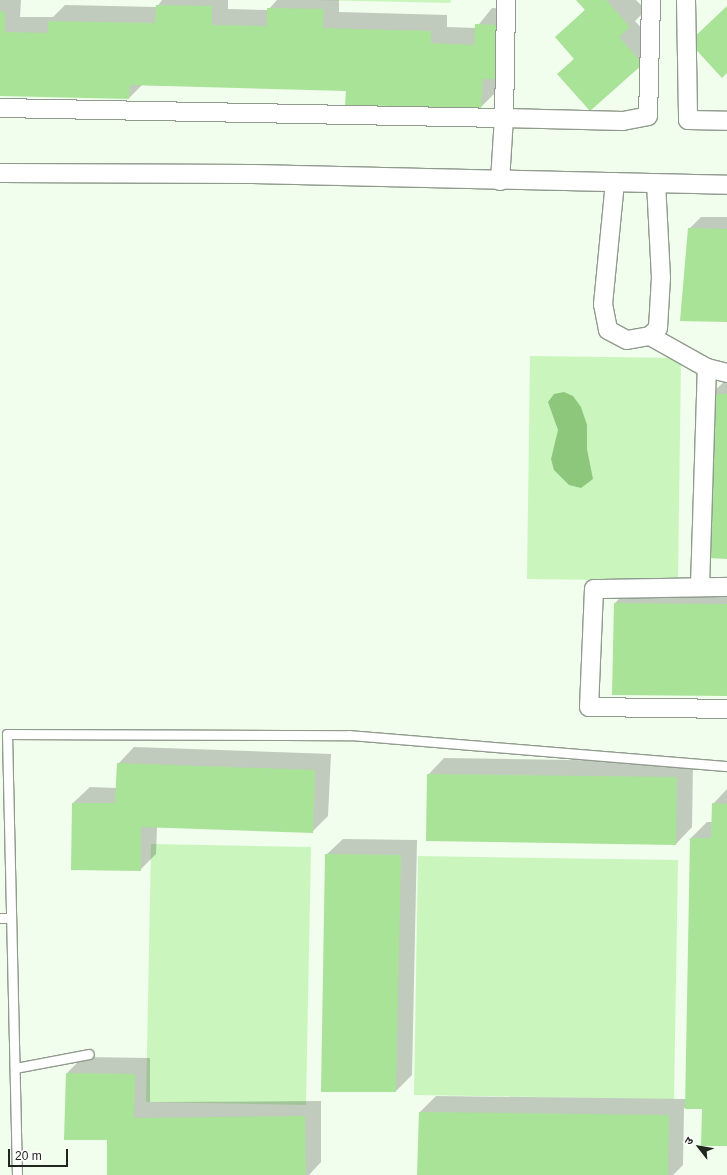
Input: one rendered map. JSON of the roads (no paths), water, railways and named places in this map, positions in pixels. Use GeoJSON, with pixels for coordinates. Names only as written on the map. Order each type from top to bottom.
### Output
{"type":"FeatureCollection","features":[{"type":"Feature","properties":{"kind":"street"},"geometry":{"type":"LineString","coordinates":[[500,181],[504,118],[506,0]]}},
{"type":"Feature","properties":{"kind":"street"},"geometry":{"type":"LineString","coordinates":[[0,108],[623,121],[648,116],[651,0]]}},
{"type":"Feature","properties":{"kind":"street"},"geometry":{"type":"LineString","coordinates":[[686,0],[688,120],[727,121]]}},
{"type":"Feature","properties":{"kind":"street"},"geometry":{"type":"LineString","coordinates":[[0,173],[253,174],[500,181],[727,185]]}},
{"type":"Feature","properties":{"kind":"street"},"geometry":{"type":"LineString","coordinates":[[615,182],[604,321],[615,337],[640,340],[650,336],[658,328],[661,313],[656,183]]}},
{"type":"Feature","properties":{"kind":"street"},"geometry":{"type":"LineString","coordinates":[[650,336],[707,368],[727,373]]}},
{"type":"Feature","properties":{"kind":"street"},"geometry":{"type":"LineString","coordinates":[[700,587],[707,368]]}},
{"type":"Feature","properties":{"kind":"street"},"geometry":{"type":"LineString","coordinates":[[727,587],[594,589],[589,707],[727,709]]}},
{"type":"Feature","properties":{"kind":"lane"},"geometry":{"type":"LineString","coordinates":[[17,1175],[7,734],[349,736],[727,766]]}},
{"type":"Feature","properties":{"kind":"lane"},"geometry":{"type":"LineString","coordinates":[[0,918],[11,918]]}},
{"type":"Feature","properties":{"kind":"lane"},"geometry":{"type":"LineString","coordinates":[[15,1068],[89,1054]]}}]}
